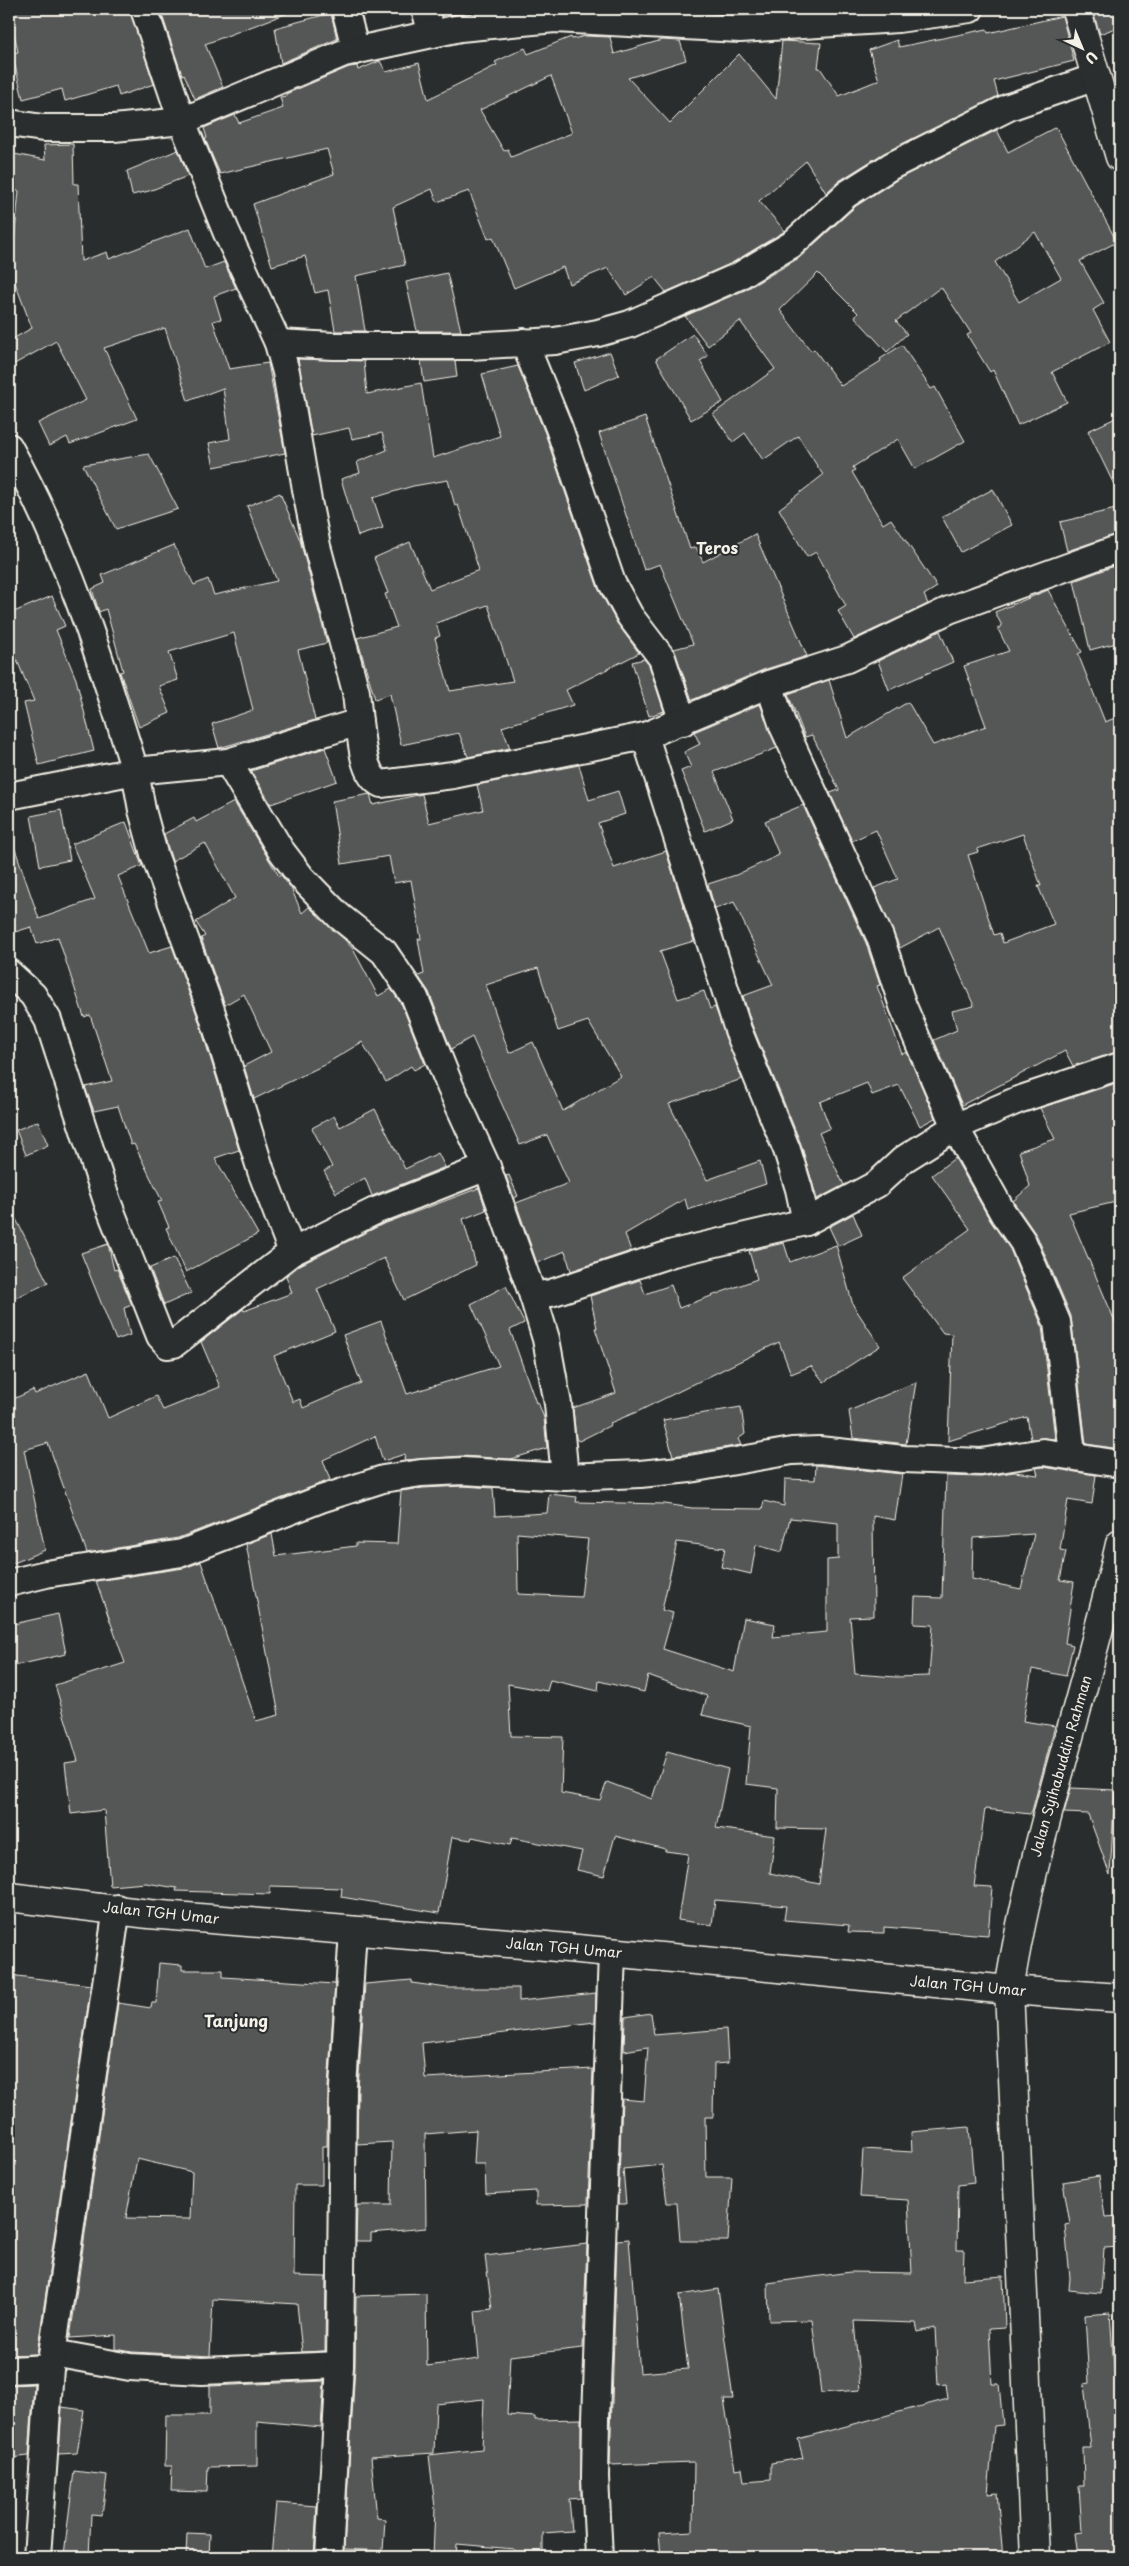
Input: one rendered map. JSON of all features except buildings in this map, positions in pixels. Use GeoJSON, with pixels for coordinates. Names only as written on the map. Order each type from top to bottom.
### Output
{"type":"FeatureCollection","features":[{"type":"Feature","properties":{"kind":"main road"},"geometry":{"type":"LineString","coordinates":[[1076,9],[1120,157]]}},
{"type":"Feature","properties":{"kind":"main road","name":"Jalan Syihabuddin Rahman"},"geometry":{"type":"LineString","coordinates":[[1035,2557],[1009,1990],[1029,1882],[1078,1710],[1120,1544]]}},
{"type":"Feature","properties":{"kind":"main road","name":"Jalan TGH Umar"},"geometry":{"type":"LineString","coordinates":[[9,1897],[117,1908],[149,1914],[612,1952],[1009,1990],[1120,1998]]}},
{"type":"Feature","properties":{"kind":"street"},"geometry":{"type":"LineString","coordinates":[[144,9],[182,121],[226,232],[278,343],[286,372],[308,501],[356,692],[359,722],[369,773],[375,781],[381,784],[453,775],[645,736],[683,722],[769,684],[847,659],[949,610],[1120,548]]}},
{"type":"Feature","properties":{"kind":"street"},"geometry":{"type":"LineString","coordinates":[[345,9],[356,51]]}},
{"type":"Feature","properties":{"kind":"street"},"geometry":{"type":"LineString","coordinates":[[425,9],[432,34]]}},
{"type":"Feature","properties":{"kind":"street"},"geometry":{"type":"LineString","coordinates":[[9,123],[43,128],[114,128],[182,121],[344,53],[514,16],[555,19],[614,16],[740,29],[785,17],[898,19],[970,9]]}},
{"type":"Feature","properties":{"kind":"street"},"geometry":{"type":"LineString","coordinates":[[278,343],[424,347],[524,342],[572,338],[630,324],[738,276],[791,244],[847,194],[891,166],[1009,107],[1096,77]]}},
{"type":"Feature","properties":{"kind":"street"},"geometry":{"type":"LineString","coordinates":[[524,342],[559,428],[612,583],[630,616],[662,658],[683,722]]}},
{"type":"Feature","properties":{"kind":"street"},"geometry":{"type":"LineString","coordinates":[[9,447],[55,537],[92,635],[135,771],[142,810],[154,854],[211,1010],[261,1171],[292,1252]]}},
{"type":"Feature","properties":{"kind":"street"},"geometry":{"type":"LineString","coordinates":[[769,684],[783,726],[880,937],[903,1006],[955,1127],[1003,1212],[1023,1242],[1057,1322],[1072,1454]]}},
{"type":"Feature","properties":{"kind":"street"},"geometry":{"type":"LineString","coordinates":[[9,796],[135,771],[228,762],[359,722]]}},
{"type":"Feature","properties":{"kind":"street"},"geometry":{"type":"LineString","coordinates":[[645,736],[738,1030],[787,1150],[799,1189],[806,1222]]}},
{"type":"Feature","properties":{"kind":"street"},"geometry":{"type":"LineString","coordinates":[[228,762],[280,849],[302,878],[339,916],[384,952],[415,998],[450,1086],[487,1167],[533,1296],[546,1339],[558,1404],[565,1477]]}},
{"type":"Feature","properties":{"kind":"street"},"geometry":{"type":"LineString","coordinates":[[9,974],[33,995],[48,1020],[106,1201],[163,1342],[168,1345],[174,1344],[292,1252],[375,1211],[487,1167]]}},
{"type":"Feature","properties":{"kind":"street"},"geometry":{"type":"LineString","coordinates":[[533,1296],[551,1293],[673,1253],[806,1222],[877,1184],[904,1159],[955,1127],[1018,1100],[1120,1066]]}},
{"type":"Feature","properties":{"kind":"street"},"geometry":{"type":"LineString","coordinates":[[9,1583],[46,1574],[182,1553],[321,1499],[383,1479],[421,1473],[463,1471],[565,1477],[690,1469],[792,1451],[839,1451],[904,1459],[954,1462],[982,1462],[1043,1452],[1072,1454],[1120,1464]]}},
{"type":"Feature","properties":{"kind":"street"},"geometry":{"type":"LineString","coordinates":[[37,2557],[52,2360],[117,1908]]}},
{"type":"Feature","properties":{"kind":"street"},"geometry":{"type":"LineString","coordinates":[[329,2557],[340,2365],[343,2088],[353,1930]]}},
{"type":"Feature","properties":{"kind":"street"},"geometry":{"type":"LineString","coordinates":[[599,2557],[595,2477],[596,2419],[612,1952]]}},
{"type":"Feature","properties":{"kind":"street"},"geometry":{"type":"LineString","coordinates":[[9,2370],[52,2360],[130,2367],[202,2370],[340,2365]]}},
{"type":"Feature","properties":{"kind":"district","name":"Teros"},"geometry":{"type":"Point","coordinates":[717,548]}},
{"type":"Feature","properties":{"kind":"district","name":"Tanjung"},"geometry":{"type":"Point","coordinates":[236,2021]}}]}
